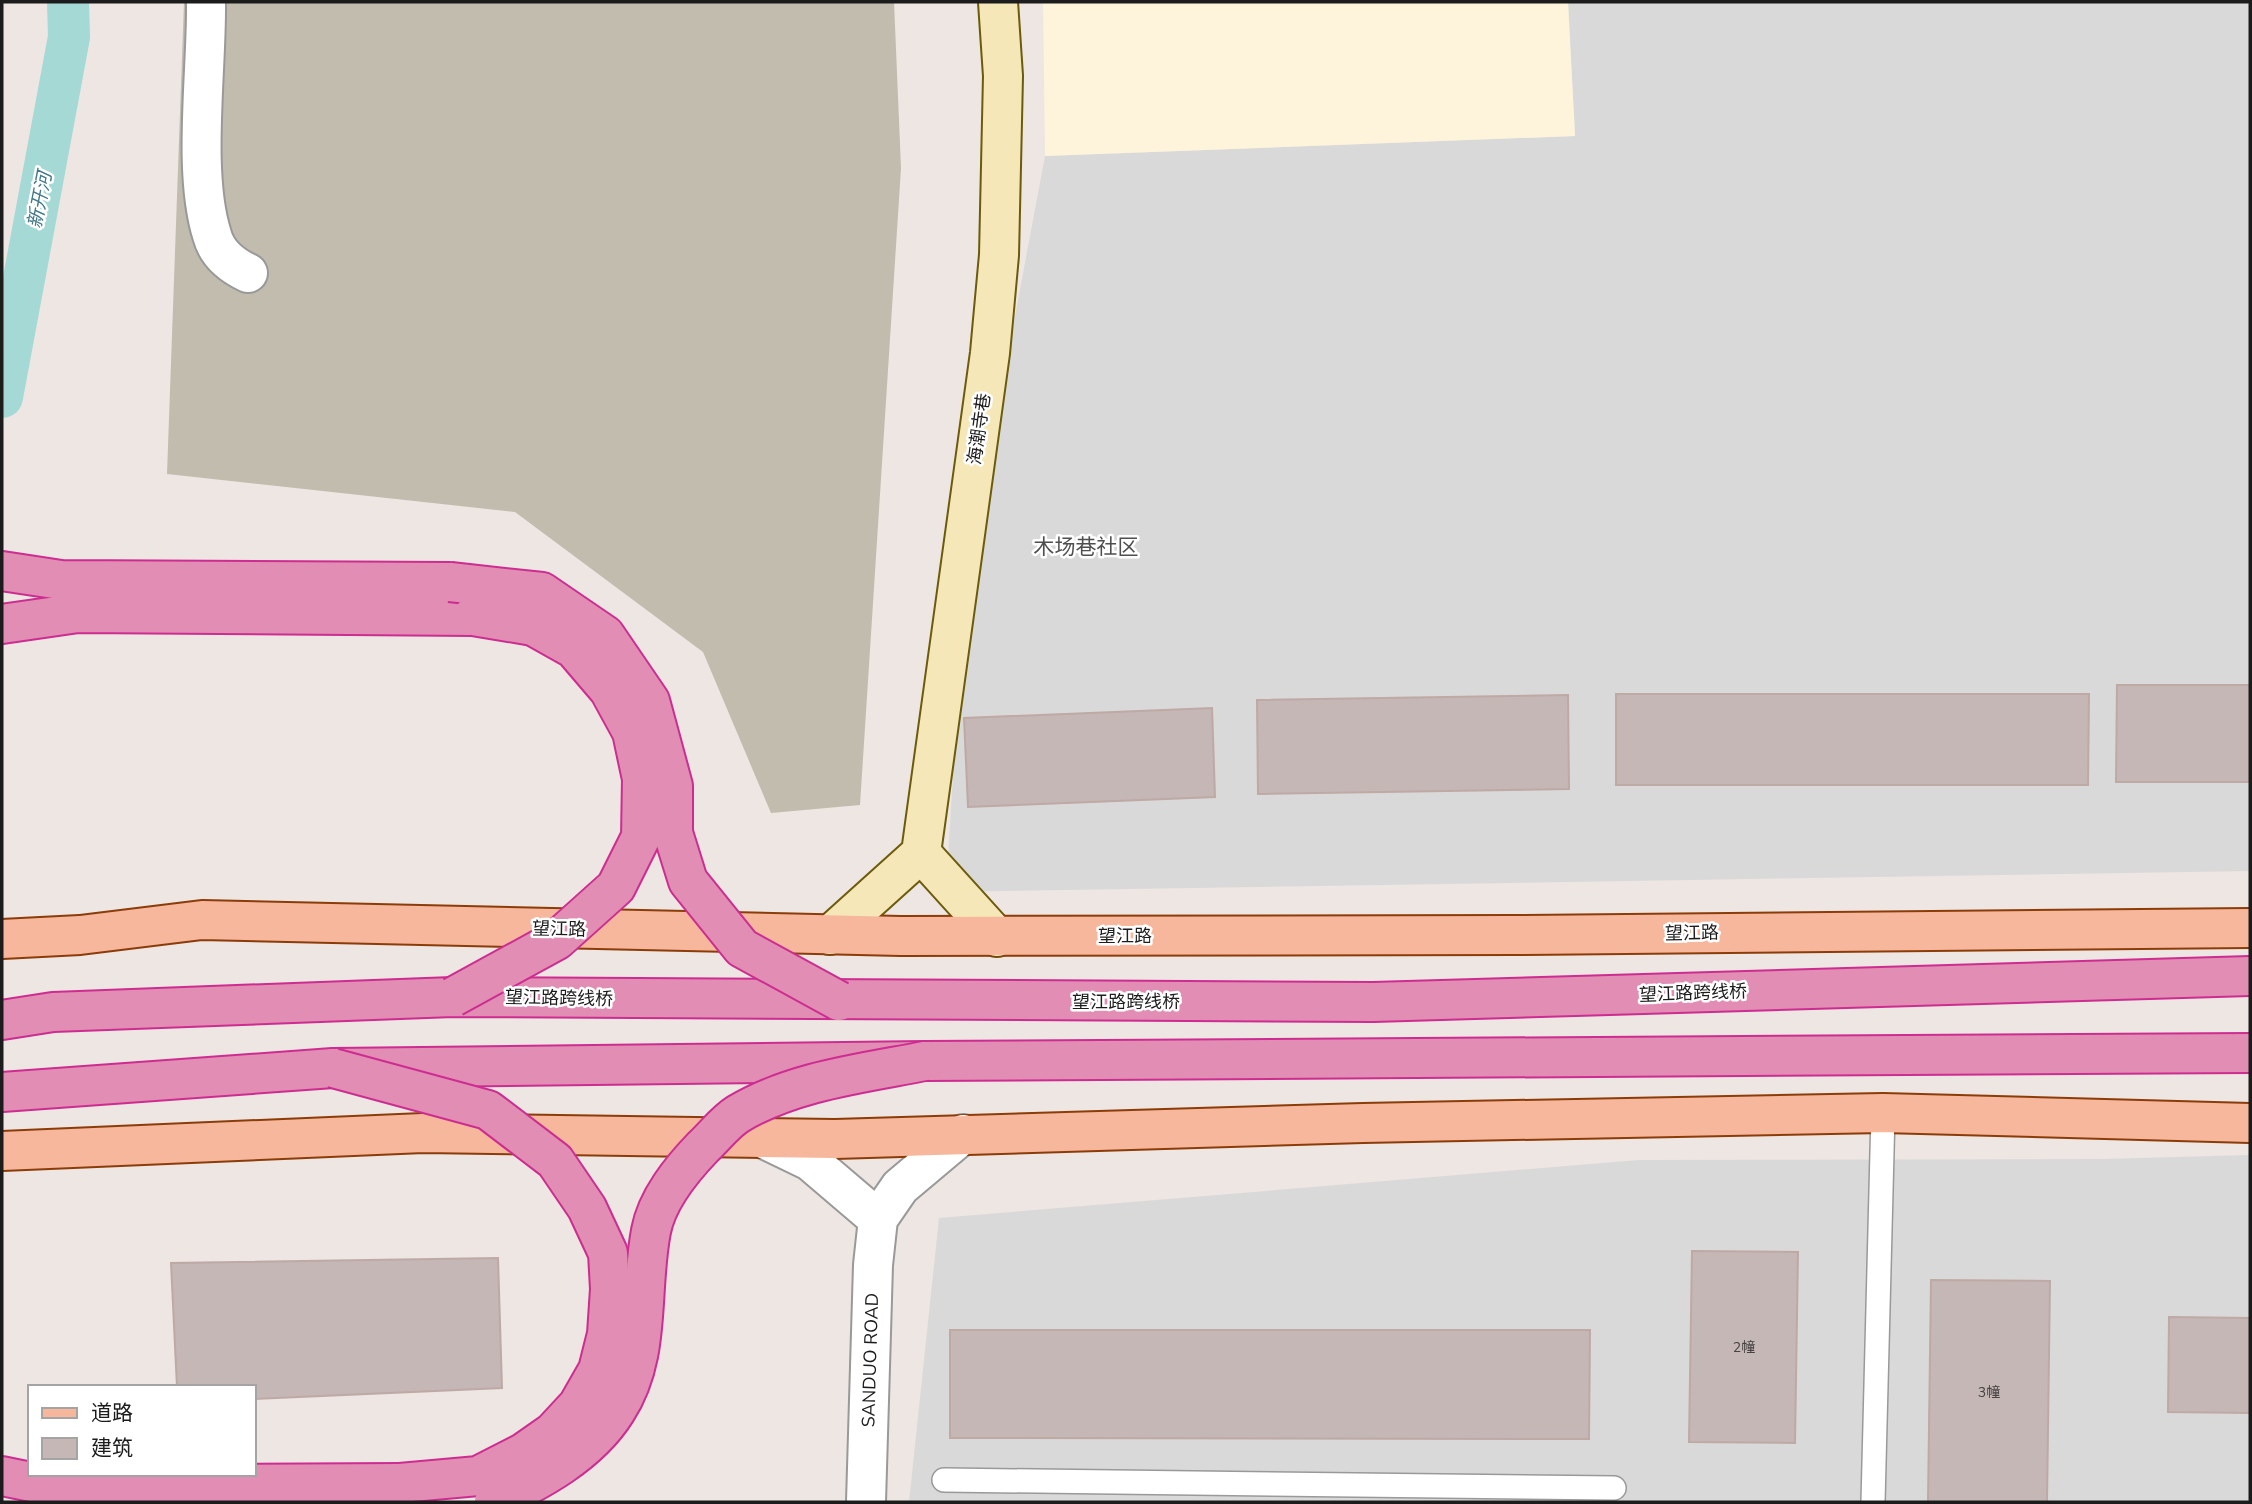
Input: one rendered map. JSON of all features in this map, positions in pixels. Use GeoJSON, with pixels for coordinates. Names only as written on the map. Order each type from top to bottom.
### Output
{"type":"FeatureCollection","features":[{"type":"Feature","properties":{"kind":"highway"},"geometry":{"type":"LineString","coordinates":[[2,571],[61,580],[450,582],[542,592],[606,635],[650,701],[673,786],[673,833],[688,881],[743,948],[839,1001]]}},
{"type":"Feature","properties":{"kind":"highway"},"geometry":{"type":"LineString","coordinates":[[2,624],[78,613],[473,616],[533,626],[574,649],[609,690],[632,732],[642,779],[641,837],[616,887],[557,940],[453,997]]}},
{"type":"Feature","properties":{"kind":"highway","name":"望江路跨线桥"},"geometry":{"type":"LineString","coordinates":[[2,1020],[53,1012],[453,997],[1373,1002],[2250,976]]}},
{"type":"Feature","properties":{"kind":"highway"},"geometry":{"type":"LineString","coordinates":[[2,1092],[333,1068],[926,1061],[2250,1053]]}},
{"type":"Feature","properties":{"kind":"highway"},"geometry":{"type":"LineString","coordinates":[[494,1502],[573,1457],[616,1413],[635,1375],[643,1339],[651,1229],[666,1194],[685,1166],[735,1116],[769,1097],[844,1077],[926,1061]]}},
{"type":"Feature","properties":{"kind":"highway"},"geometry":{"type":"LineString","coordinates":[[2,1476],[59,1485],[400,1483],[478,1476],[523,1453],[553,1432],[578,1405],[597,1370],[607,1334],[610,1289],[608,1253],[587,1208],[555,1161],[488,1110],[333,1068]]}},
{"type":"Feature","properties":{"kind":"main road","name":"望江路"},"geometry":{"type":"LineString","coordinates":[[2,939],[80,935],[202,920],[997,937],[2250,928]]}},
{"type":"Feature","properties":{"kind":"main road"},"geometry":{"type":"LineString","coordinates":[[2,1150],[423,1133],[760,1137],[1883,1113],[2250,1123]]}},
{"type":"Feature","properties":{"kind":"street"},"geometry":{"type":"LineString","coordinates":[[205,2],[203,172],[212,236],[228,263],[247,273]]}},
{"type":"Feature","properties":{"kind":"street","name":"海潮寺巷"},"geometry":{"type":"LineString","coordinates":[[921,853],[988,367],[999,254],[1003,76],[998,2]]}},
{"type":"Feature","properties":{"kind":"street"},"geometry":{"type":"LineString","coordinates":[[830,935],[921,853],[997,937]]}},
{"type":"Feature","properties":{"kind":"street","name":"SANDUO ROAD"},"geometry":{"type":"LineString","coordinates":[[866,1502],[873,1265],[878,1219],[900,1187],[963,1134]]}},
{"type":"Feature","properties":{"kind":"street"},"geometry":{"type":"LineString","coordinates":[[760,1137],[810,1161],[878,1219]]}},
{"type":"Feature","properties":{"kind":"lane"},"geometry":{"type":"LineString","coordinates":[[1873,1502],[1883,1113]]}},
{"type":"Feature","properties":{"kind":"lane"},"geometry":{"type":"LineString","coordinates":[[944,1480],[1177,1492],[1614,1488]]}},
{"type":"Feature","properties":{"kind":"shaded area"},"geometry":{"type":"Polygon","coordinates":[[[184,2],[894,2],[901,168],[860,805],[771,813],[703,652],[515,512],[167,474],[184,2]]]}},
{"type":"Feature","properties":{"kind":"shaded area"},"geometry":{"type":"Polygon","coordinates":[[[1043,2],[1568,2],[1575,136],[1045,156],[1043,2]]]}},
{"type":"Feature","properties":{"kind":"shaded area"},"geometry":{"type":"Polygon","coordinates":[[[1568,2],[2250,2],[2250,871],[946,892],[964,589],[1045,156],[1575,136],[1568,2]]]}},
{"type":"Feature","properties":{"kind":"shaded area"},"geometry":{"type":"Polygon","coordinates":[[[2250,1155],[2250,1502],[909,1502],[939,1218],[1639,1160],[2104,1159],[2250,1155]]]}},
{"type":"Feature","properties":{"kind":"building"},"geometry":{"type":"Polygon","coordinates":[[[2117,685],[2250,685],[2250,782],[2116,782],[2117,685]]]}},
{"type":"Feature","properties":{"kind":"building"},"geometry":{"type":"Polygon","coordinates":[[[1616,694],[2089,694],[2088,785],[1616,785],[1616,694]]]}},
{"type":"Feature","properties":{"kind":"building"},"geometry":{"type":"Polygon","coordinates":[[[1568,695],[1569,789],[1258,794],[1257,700],[1568,695]]]}},
{"type":"Feature","properties":{"kind":"building"},"geometry":{"type":"Polygon","coordinates":[[[1212,708],[1215,797],[968,807],[964,718],[1212,708]]]}},
{"type":"Feature","properties":{"kind":"building"},"geometry":{"type":"Polygon","coordinates":[[[1692,1251],[1798,1252],[1795,1443],[1689,1442],[1692,1251]]]}},
{"type":"Feature","properties":{"kind":"building"},"geometry":{"type":"Polygon","coordinates":[[[498,1258],[502,1388],[256,1399],[256,1385],[177,1385],[171,1263],[498,1258]]]}},
{"type":"Feature","properties":{"kind":"building"},"geometry":{"type":"Polygon","coordinates":[[[1931,1280],[2050,1281],[2047,1502],[1928,1502],[1931,1280]]]}},
{"type":"Feature","properties":{"kind":"building"},"geometry":{"type":"Polygon","coordinates":[[[2169,1317],[2250,1318],[2250,1413],[2168,1412],[2169,1317]]]}},
{"type":"Feature","properties":{"kind":"building"},"geometry":{"type":"Polygon","coordinates":[[[950,1330],[1590,1330],[1589,1439],[950,1438],[950,1330]]]}},
{"type":"Feature","properties":{"kind":"waterway","name":"新开河"},"geometry":{"type":"LineString","coordinates":[[2,397],[69,37],[68,2]]}},
{"type":"Feature","properties":{"kind":"district","name":"木场巷社区"},"geometry":{"type":"Point","coordinates":[1086,547]}}]}
